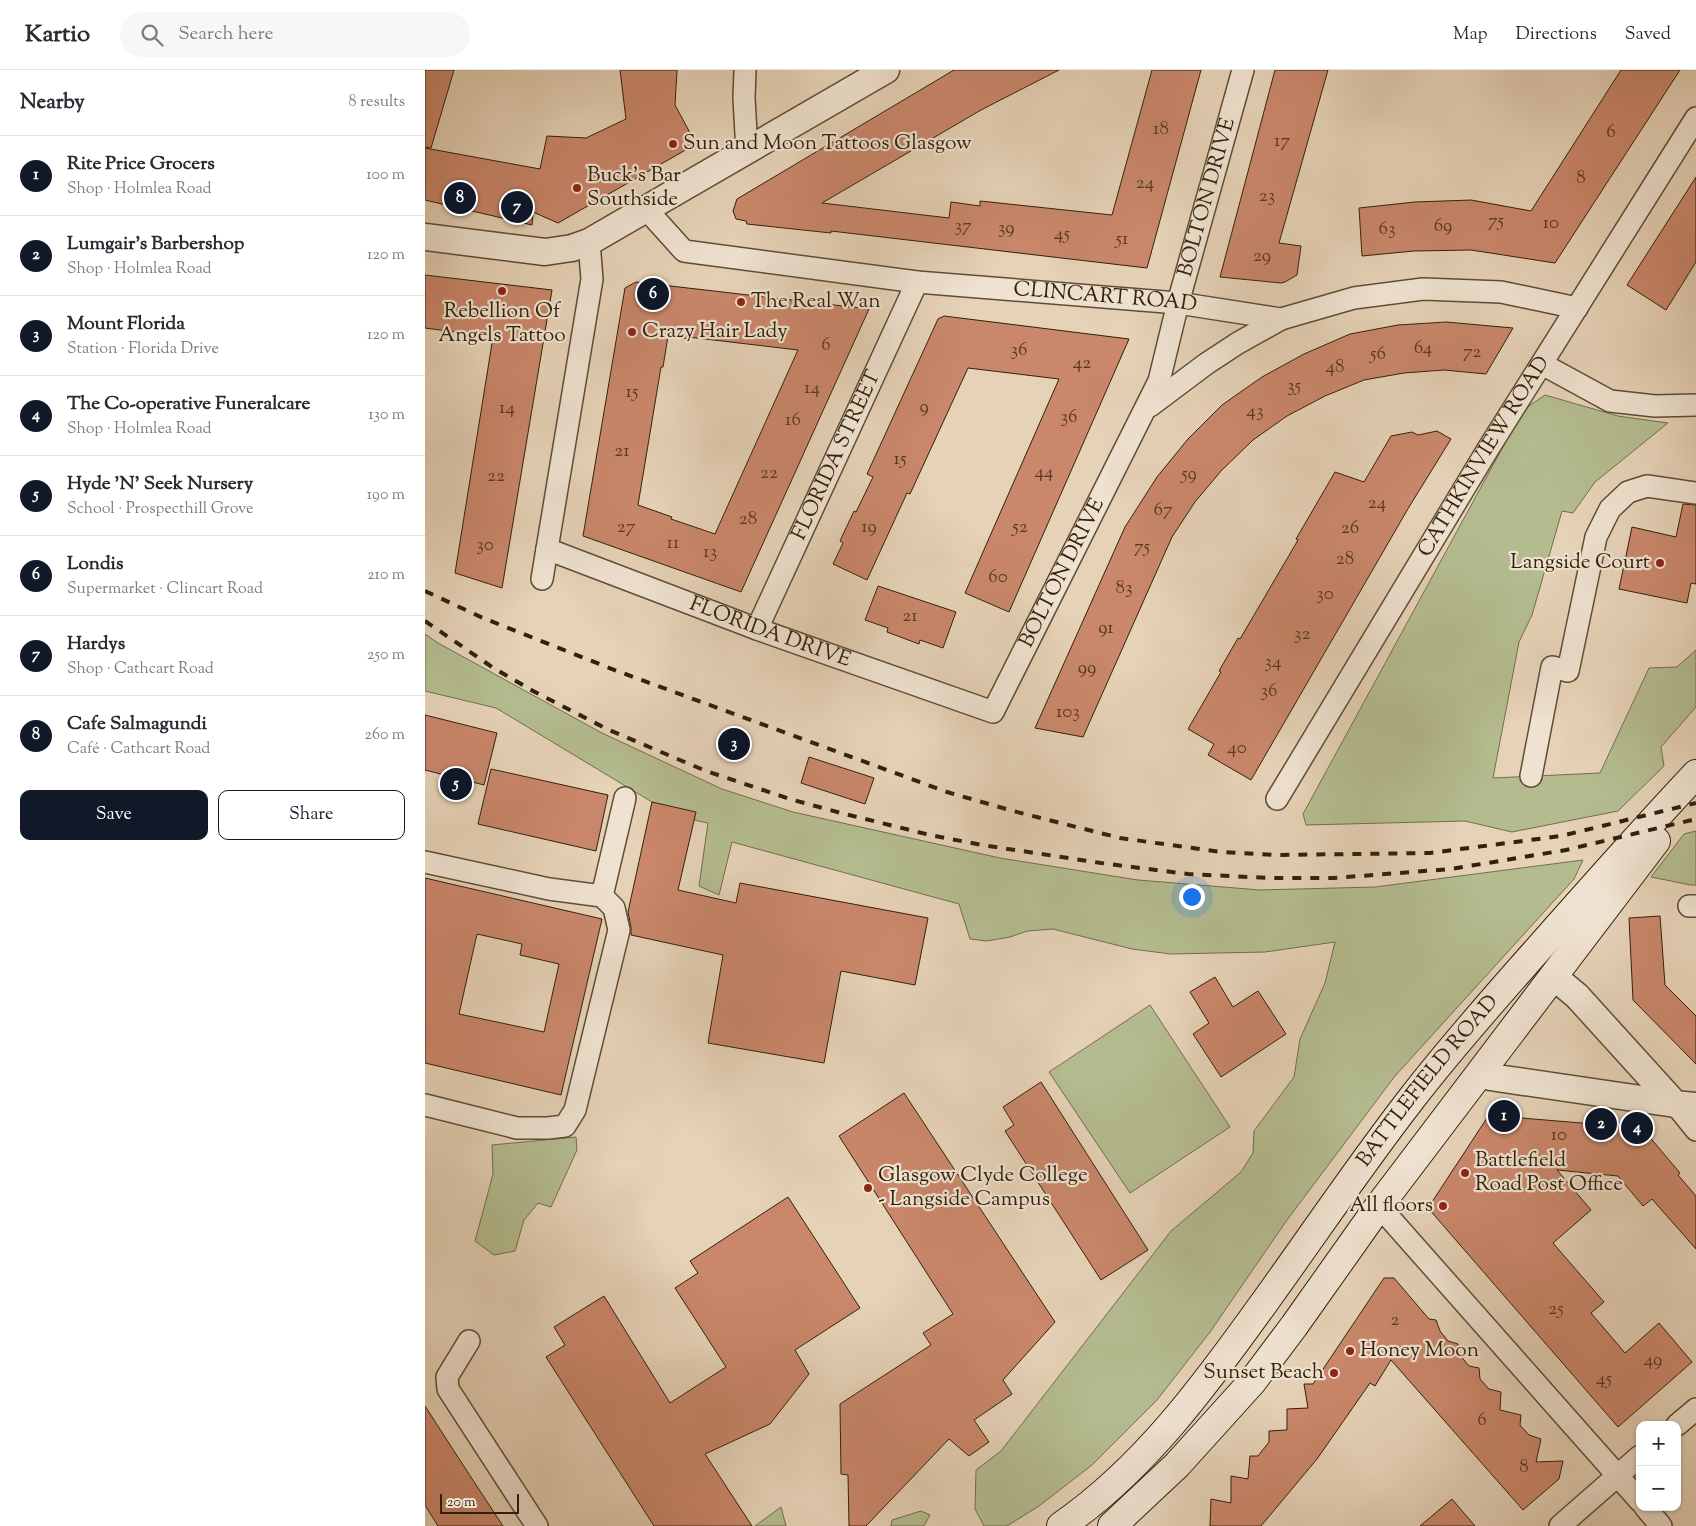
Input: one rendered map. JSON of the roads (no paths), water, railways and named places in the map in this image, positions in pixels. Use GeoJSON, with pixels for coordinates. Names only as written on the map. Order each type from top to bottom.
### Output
{"type":"FeatureCollection","features":[{"type":"Feature","properties":{"kind":"main road","name":"BATTLEFIELD ROAD"},"geometry":{"type":"LineString","coordinates":[[1061,1526],[1106,1491],[1141,1457],[1195,1395],[1237,1341],[1412,1098],[1466,1031],[1579,901],[1696,774]]}},
{"type":"Feature","properties":{"kind":"main road","name":"BATTLEFIELD ROAD"},"geometry":{"type":"LineString","coordinates":[[1111,1526],[1177,1466],[1252,1382],[1379,1206],[1696,788]]}},
{"type":"Feature","properties":{"kind":"main road"},"geometry":{"type":"LineString","coordinates":[[1529,959],[1553,976]]}},
{"type":"Feature","properties":{"kind":"main road"},"geometry":{"type":"LineString","coordinates":[[1466,1031],[1481,1072]]}},
{"type":"Feature","properties":{"kind":"main road"},"geometry":{"type":"LineString","coordinates":[[1348,1186],[1379,1206]]}},
{"type":"Feature","properties":{"kind":"street"},"geometry":{"type":"LineString","coordinates":[[745,70],[744,98],[747,152]]}},
{"type":"Feature","properties":{"kind":"street"},"geometry":{"type":"LineString","coordinates":[[425,237],[545,252],[572,248],[589,242],[886,70]]}},
{"type":"Feature","properties":{"kind":"street","name":"BOLTON DRIVE"},"geometry":{"type":"LineString","coordinates":[[993,712],[1159,381],[1178,303],[1243,70]]}},
{"type":"Feature","properties":{"kind":"street","name":"CATHKINVIEW ROAD"},"geometry":{"type":"LineString","coordinates":[[1277,799],[1483,458],[1696,118]]}},
{"type":"Feature","properties":{"kind":"street","name":"CLINCART ROAD"},"geometry":{"type":"LineString","coordinates":[[647,210],[684,251],[917,282],[1178,303],[1281,319],[1354,298],[1423,288],[1501,292],[1577,308]]}},
{"type":"Feature","properties":{"kind":"street"},"geometry":{"type":"LineString","coordinates":[[543,578],[592,279],[589,242]]}},
{"type":"Feature","properties":{"kind":"street","name":"FLORIDA STREET"},"geometry":{"type":"LineString","coordinates":[[757,629],[917,282]]}},
{"type":"Feature","properties":{"kind":"street","name":"BOLTON DRIVE"},"geometry":{"type":"LineString","coordinates":[[1146,409],[1214,358],[1281,319]]}},
{"type":"Feature","properties":{"kind":"street"},"geometry":{"type":"LineString","coordinates":[[1542,364],[1610,401],[1655,406],[1696,405]]}},
{"type":"Feature","properties":{"kind":"street"},"geometry":{"type":"LineString","coordinates":[[1531,776],[1553,667],[1568,671],[1596,537],[1610,509],[1628,492],[1647,486],[1696,493]]}},
{"type":"Feature","properties":{"kind":"street","name":"FLORIDA DRIVE"},"geometry":{"type":"LineString","coordinates":[[547,549],[757,629],[993,712]]}},
{"type":"Feature","properties":{"kind":"street"},"geometry":{"type":"LineString","coordinates":[[602,896],[625,798]]}},
{"type":"Feature","properties":{"kind":"street"},"geometry":{"type":"LineString","coordinates":[[425,862],[549,889],[602,896],[614,908],[619,930],[575,1110],[565,1126],[517,1128],[425,1105]]}},
{"type":"Feature","properties":{"kind":"street"},"geometry":{"type":"LineString","coordinates":[[1553,976],[1577,996],[1685,1105],[1696,1130]]}},
{"type":"Feature","properties":{"kind":"street"},"geometry":{"type":"LineString","coordinates":[[1481,1072],[1490,1078],[1685,1105]]}},
{"type":"Feature","properties":{"kind":"street"},"geometry":{"type":"LineString","coordinates":[[1379,1206],[1636,1496]]}},
{"type":"Feature","properties":{"kind":"street"},"geometry":{"type":"LineString","coordinates":[[469,1340],[447,1377],[448,1389],[537,1526]]}},
{"type":"Feature","properties":{"kind":"street"},"geometry":{"type":"LineString","coordinates":[[1681,1422],[1696,1409]]}},
{"type":"Feature","properties":{"kind":"street"},"geometry":{"type":"LineString","coordinates":[[1559,1526],[1636,1459]]}},
{"type":"Feature","properties":{"kind":"street"},"geometry":{"type":"LineString","coordinates":[[1648,1511],[1661,1526]]}},
{"type":"Feature","properties":{"kind":"railway"},"geometry":{"type":"LineString","coordinates":[[425,591],[483,618],[617,671],[947,792],[1120,838],[1221,852],[1277,855],[1430,853],[1561,836],[1696,803]]}},
{"type":"Feature","properties":{"kind":"railway"},"geometry":{"type":"LineString","coordinates":[[425,621],[492,667],[533,691],[609,730],[706,771],[790,799],[841,813],[930,835],[982,845],[1188,874],[1270,878],[1334,878],[1451,869],[1566,850],[1696,819]]}},
{"type":"Feature","properties":{"kind":"place","name":"Sun and Moon Tattoos Glasgow"},"geometry":{"type":"Point","coordinates":[673,144]}},
{"type":"Feature","properties":{"kind":"place","name":"Buck's Bar Southside"},"geometry":{"type":"Point","coordinates":[577,188]}},
{"type":"Feature","properties":{"kind":"place","name":"Cafe Salmagundi"},"geometry":{"type":"Point","coordinates":[460,198]}},
{"type":"Feature","properties":{"kind":"place","name":"Hardys"},"geometry":{"type":"Point","coordinates":[517,207]}},
{"type":"Feature","properties":{"kind":"place","name":"Rebellion Of Angels Tattoo"},"geometry":{"type":"Point","coordinates":[502,291]}},
{"type":"Feature","properties":{"kind":"place","name":"Londis"},"geometry":{"type":"Point","coordinates":[653,294]}},
{"type":"Feature","properties":{"kind":"place","name":"The Real Wan"},"geometry":{"type":"Point","coordinates":[741,302]}},
{"type":"Feature","properties":{"kind":"place","name":"Crazy Hair Lady"},"geometry":{"type":"Point","coordinates":[632,332]}},
{"type":"Feature","properties":{"kind":"place","name":"Langside Court"},"geometry":{"type":"Point","coordinates":[1660,563]}},
{"type":"Feature","properties":{"kind":"place","name":"Mount Florida"},"geometry":{"type":"Point","coordinates":[734,744]}},
{"type":"Feature","properties":{"kind":"place","name":"Hyde 'N' Seek Nursery"},"geometry":{"type":"Point","coordinates":[456,784]}},
{"type":"Feature","properties":{"kind":"place","name":"Rite Price Grocers"},"geometry":{"type":"Point","coordinates":[1504,1116]}},
{"type":"Feature","properties":{"kind":"place","name":"Lumgair's Barbershop"},"geometry":{"type":"Point","coordinates":[1601,1124]}},
{"type":"Feature","properties":{"kind":"place","name":"The Co-operative Funeralcare"},"geometry":{"type":"Point","coordinates":[1637,1128]}},
{"type":"Feature","properties":{"kind":"place","name":"Battlefield Road Post Office"},"geometry":{"type":"Point","coordinates":[1465,1173]}},
{"type":"Feature","properties":{"kind":"place","name":"Glasgow Clyde College - Langside Campus"},"geometry":{"type":"Point","coordinates":[868,1188]}},
{"type":"Feature","properties":{"kind":"place","name":"All floors"},"geometry":{"type":"Point","coordinates":[1443,1206]}},
{"type":"Feature","properties":{"kind":"place","name":"Honey Moon"},"geometry":{"type":"Point","coordinates":[1350,1351]}},
{"type":"Feature","properties":{"kind":"place","name":"Sunset Beach"},"geometry":{"type":"Point","coordinates":[1334,1373]}}]}
